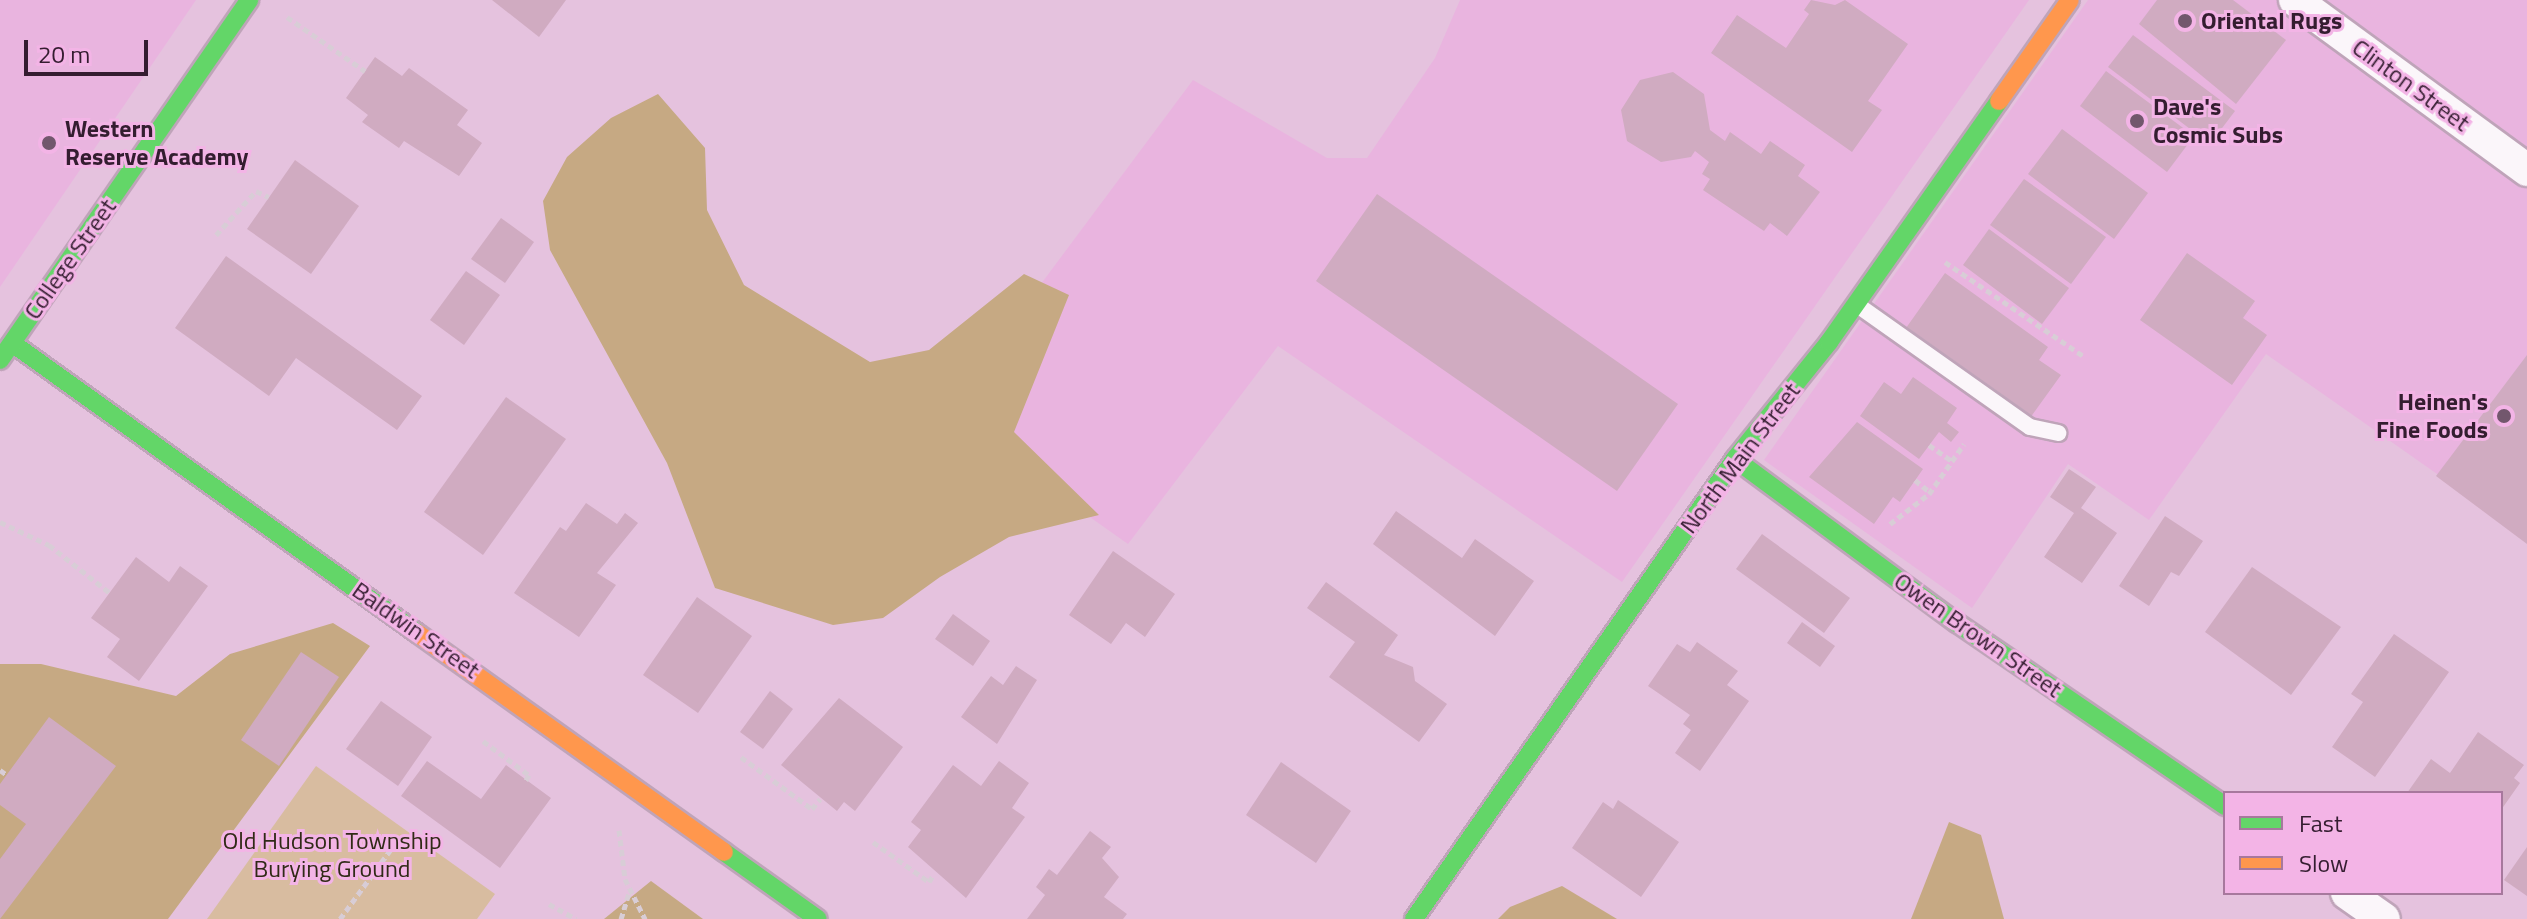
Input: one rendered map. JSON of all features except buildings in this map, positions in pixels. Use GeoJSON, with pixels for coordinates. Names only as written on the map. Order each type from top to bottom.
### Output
{"type":"FeatureCollection","features":[{"type":"Feature","properties":{"kind":"street","name":"College Street"},"geometry":{"type":"LineString","coordinates":[[0,360],[249,0]]}},
{"type":"Feature","properties":{"kind":"street","name":"North Main Street"},"geometry":{"type":"LineString","coordinates":[[1414,919],[1735,459],[1856,303],[2070,0]]}},
{"type":"Feature","properties":{"kind":"street","name":"Clinton Street"},"geometry":{"type":"LineString","coordinates":[[2295,0],[2527,170]]}},
{"type":"Feature","properties":{"kind":"street","name":"Baldwin Street"},"geometry":{"type":"LineString","coordinates":[[12,343],[818,919]]}},
{"type":"Feature","properties":{"kind":"street","name":"Owen Brown Street"},"geometry":{"type":"LineString","coordinates":[[1735,459],[1965,629],[2223,805]]}},
{"type":"Feature","properties":{"kind":"street"},"geometry":{"type":"LineString","coordinates":[[2350,895],[2384,919]]}},
{"type":"Feature","properties":{"kind":"lane"},"geometry":{"type":"LineString","coordinates":[[1856,303],[2030,427],[2058,433]]}},
{"type":"Feature","properties":{"kind":"path"},"geometry":{"type":"LineString","coordinates":[[274,8],[365,71]]}},
{"type":"Feature","properties":{"kind":"path"},"geometry":{"type":"LineString","coordinates":[[216,235],[256,191],[269,197]]}},
{"type":"Feature","properties":{"kind":"path"},"geometry":{"type":"LineString","coordinates":[[1945,262],[2085,357]]}},
{"type":"Feature","properties":{"kind":"path"},"geometry":{"type":"LineString","coordinates":[[2027,333],[2034,323]]}},
{"type":"Feature","properties":{"kind":"path"},"geometry":{"type":"LineString","coordinates":[[1883,535],[1901,512],[1930,492],[1964,444]]}},
{"type":"Feature","properties":{"kind":"path"},"geometry":{"type":"LineString","coordinates":[[1929,445],[1952,461]]}},
{"type":"Feature","properties":{"kind":"path"},"geometry":{"type":"LineString","coordinates":[[1915,480],[1930,492]]}},
{"type":"Feature","properties":{"kind":"path"},"geometry":{"type":"LineString","coordinates":[[0,522],[49,545],[110,593]]}},
{"type":"Feature","properties":{"kind":"path"},"geometry":{"type":"LineString","coordinates":[[483,741],[529,775],[526,780]]}},
{"type":"Feature","properties":{"kind":"path"},"geometry":{"type":"LineString","coordinates":[[741,757],[812,809],[820,799]]}},
{"type":"Feature","properties":{"kind":"path"},"geometry":{"type":"LineString","coordinates":[[0,770],[7,775]]}},
{"type":"Feature","properties":{"kind":"path"},"geometry":{"type":"LineString","coordinates":[[618,823],[630,890],[645,919]]}},
{"type":"Feature","properties":{"kind":"path"},"geometry":{"type":"LineString","coordinates":[[873,842],[929,882],[934,874]]}},
{"type":"Feature","properties":{"kind":"path"},"geometry":{"type":"LineString","coordinates":[[340,919],[391,849]]}},
{"type":"Feature","properties":{"kind":"path"},"geometry":{"type":"LineString","coordinates":[[621,919],[630,890]]}},
{"type":"Feature","properties":{"kind":"path"},"geometry":{"type":"LineString","coordinates":[[549,904],[576,919]]}},
{"type":"Feature","properties":{"kind":"shaded area","name":"Western Reserve Academy"},"geometry":{"type":"Polygon","coordinates":[[[0,0],[196,0],[0,287],[0,0]]]}},
{"type":"Feature","properties":{"kind":"shaded area"},"geometry":{"type":"Polygon","coordinates":[[[1460,0],[2029,0],[1622,582],[1278,346],[1128,544],[944,414],[1193,80],[1327,158],[1367,158],[1435,58],[1460,0]]]}},
{"type":"Feature","properties":{"kind":"shaded area"},"geometry":{"type":"Polygon","coordinates":[[[2088,0],[2527,0],[2527,537],[2266,354],[2149,520],[2068,464],[1972,608],[1764,460],[2088,0]]]}},
{"type":"Feature","properties":{"kind":"shaded area"},"geometry":{"type":"Polygon","coordinates":[[[658,94],[705,148],[707,210],[744,285],[870,362],[929,350],[1024,274],[1069,295],[1014,432],[1099,515],[1009,537],[940,577],[883,618],[833,625],[715,588],[667,463],[550,250],[543,201],[567,157],[611,118],[658,94]]]}},
{"type":"Feature","properties":{"kind":"shaded area"},"geometry":{"type":"Polygon","coordinates":[[[333,623],[370,646],[168,919],[0,919],[0,664],[41,664],[176,696],[230,654],[333,623]]]}},
{"type":"Feature","properties":{"kind":"shaded area"},"geometry":{"type":"Polygon","coordinates":[[[1949,822],[1981,835],[2004,919],[1911,919],[1949,822]]]}},
{"type":"Feature","properties":{"kind":"shaded area"},"geometry":{"type":"Polygon","coordinates":[[[651,881],[703,919],[604,919],[651,881]]]}},
{"type":"Feature","properties":{"kind":"shaded area"},"geometry":{"type":"Polygon","coordinates":[[[1562,886],[1617,919],[1498,919],[1510,907],[1562,886]]]}},
{"type":"Feature","properties":{"kind":"green space","name":"Old Hudson Township Burying Ground"},"geometry":{"type":"Polygon","coordinates":[[[316,766],[495,894],[477,919],[207,919],[316,766]]]}},
{"type":"Feature","properties":{"kind":"traffic: fast"},"geometry":{"type":"LineString","coordinates":[[0,360],[249,0]]}},
{"type":"Feature","properties":{"kind":"traffic: fast"},"geometry":{"type":"LineString","coordinates":[[1414,919],[1735,459],[1829,342],[1999,101]]}},
{"type":"Feature","properties":{"kind":"traffic: fast"},"geometry":{"type":"LineString","coordinates":[[12,343],[417,633]]}},
{"type":"Feature","properties":{"kind":"traffic: fast"},"geometry":{"type":"LineString","coordinates":[[1735,459],[1957,623],[2223,805]]}},
{"type":"Feature","properties":{"kind":"traffic: fast"},"geometry":{"type":"LineString","coordinates":[[724,852],[818,919]]}},
{"type":"Feature","properties":{"kind":"traffic: slow"},"geometry":{"type":"LineString","coordinates":[[1999,101],[2070,0]]}},
{"type":"Feature","properties":{"kind":"traffic: slow"},"geometry":{"type":"LineString","coordinates":[[417,633],[724,852]]}},
{"type":"Feature","properties":{"kind":"place","name":"Oriental Rugs"},"geometry":{"type":"Point","coordinates":[2185,21]}},
{"type":"Feature","properties":{"kind":"place","name":"Dave's Cosmic Subs"},"geometry":{"type":"Point","coordinates":[2137,121]}},
{"type":"Feature","properties":{"kind":"place","name":"Western Reserve Academy"},"geometry":{"type":"Point","coordinates":[49,143]}},
{"type":"Feature","properties":{"kind":"place","name":"Heinen's Fine Foods"},"geometry":{"type":"Point","coordinates":[2504,416]}}]}
